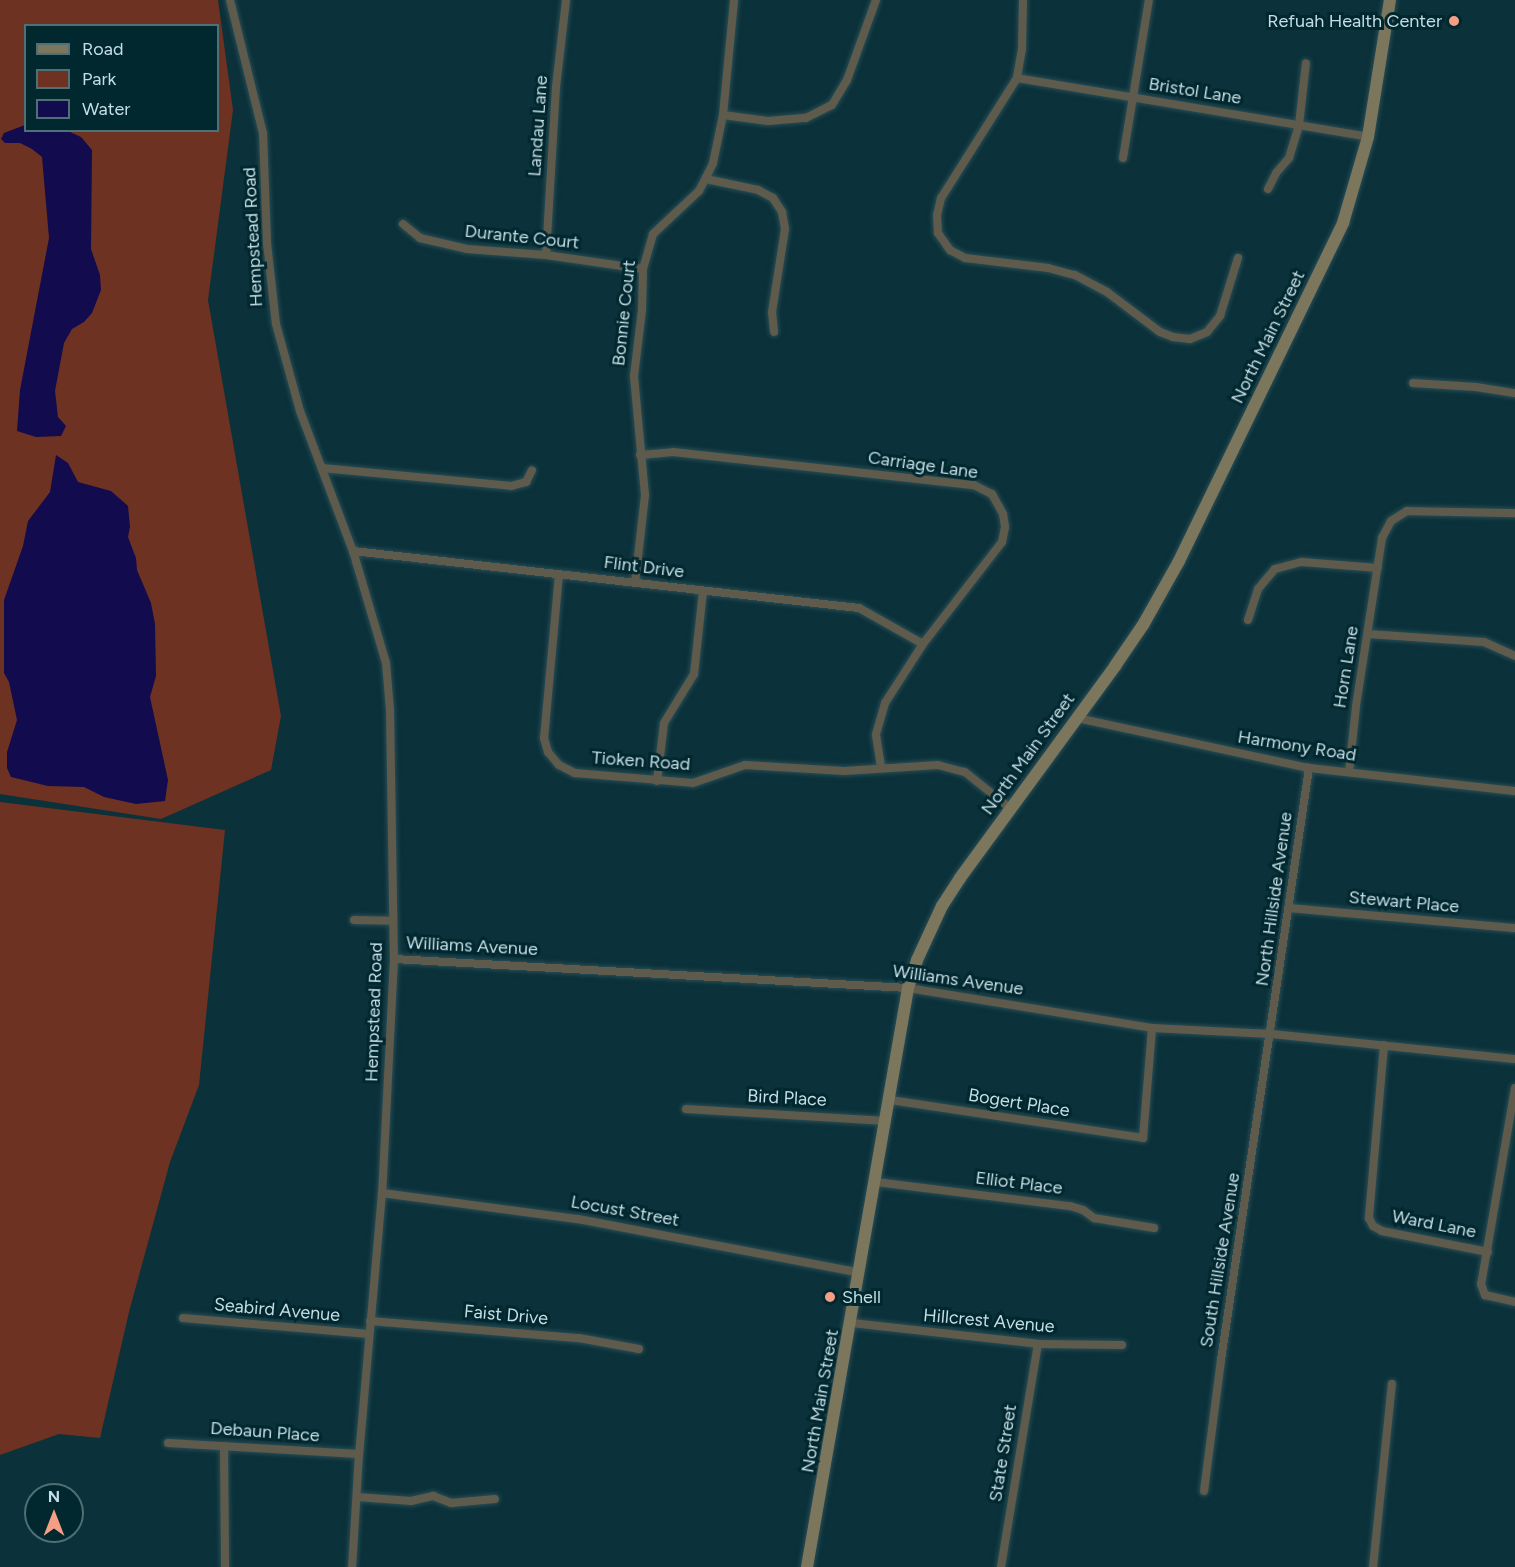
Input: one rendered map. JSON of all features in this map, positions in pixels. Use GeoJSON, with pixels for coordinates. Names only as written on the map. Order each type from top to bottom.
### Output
{"type":"FeatureCollection","features":[{"type":"Feature","properties":{"kind":"main road","name":"North Main Street"},"geometry":{"type":"LineString","coordinates":[[807,1567],[891,1100],[908,988],[917,960],[942,906],[1143,625],[1179,561],[1343,223],[1368,137],[1390,0]]}},
{"type":"Feature","properties":{"kind":"street","name":"Hempstead Road"},"geometry":{"type":"LineString","coordinates":[[230,0],[264,133],[267,243],[276,324],[300,411],[353,551],[386,663],[390,710],[394,959],[382,1193],[359,1454],[352,1567]]}},
{"type":"Feature","properties":{"kind":"street","name":"Landau Lane"},"geometry":{"type":"LineString","coordinates":[[546,255],[556,87],[566,0]]}},
{"type":"Feature","properties":{"kind":"street","name":"Bonnie Court"},"geometry":{"type":"LineString","coordinates":[[635,583],[645,495],[634,376],[642,310],[643,269],[653,234],[699,191],[713,163],[723,115],[734,0]]}},
{"type":"Feature","properties":{"kind":"street"},"geometry":{"type":"LineString","coordinates":[[723,115],[768,121],[806,118],[832,105],[847,80],[876,0]]}},
{"type":"Feature","properties":{"kind":"street"},"geometry":{"type":"LineString","coordinates":[[1023,0],[1022,49],[1017,78],[941,198],[937,215],[938,233],[950,250],[965,258],[1048,268],[1075,275],[1107,292],[1161,332],[1173,337],[1190,339],[1207,332],[1220,316],[1238,258]]}},
{"type":"Feature","properties":{"kind":"street"},"geometry":{"type":"LineString","coordinates":[[1123,158],[1149,0]]}},
{"type":"Feature","properties":{"kind":"street"},"geometry":{"type":"LineString","coordinates":[[1268,189],[1276,173],[1289,158],[1299,125],[1306,63]]}},
{"type":"Feature","properties":{"kind":"street","name":"Bristol Lane"},"geometry":{"type":"LineString","coordinates":[[1017,78],[1368,137]]}},
{"type":"Feature","properties":{"kind":"street"},"geometry":{"type":"LineString","coordinates":[[706,178],[758,190],[773,198],[782,212],[785,229],[772,312],[774,332]]}},
{"type":"Feature","properties":{"kind":"street","name":"Durante Court"},"geometry":{"type":"LineString","coordinates":[[403,224],[420,238],[467,249],[546,255],[643,269]]}},
{"type":"Feature","properties":{"kind":"street"},"geometry":{"type":"LineString","coordinates":[[1413,383],[1476,387],[1515,393]]}},
{"type":"Feature","properties":{"kind":"street","name":"Carriage Lane"},"geometry":{"type":"LineString","coordinates":[[640,455],[673,452],[974,485],[992,495],[1003,514],[1005,527],[1002,542],[923,644],[885,703],[876,735],[881,768]]}},
{"type":"Feature","properties":{"kind":"street"},"geometry":{"type":"LineString","coordinates":[[322,468],[510,486],[526,483],[532,471]]}},
{"type":"Feature","properties":{"kind":"street","name":"Horn Lane"},"geometry":{"type":"LineString","coordinates":[[1350,772],[1356,706],[1382,538],[1391,521],[1407,511],[1515,513]]}},
{"type":"Feature","properties":{"kind":"street","name":"Flint Drive"},"geometry":{"type":"LineString","coordinates":[[353,551],[859,608],[923,644]]}},
{"type":"Feature","properties":{"kind":"street"},"geometry":{"type":"LineString","coordinates":[[1248,620],[1258,589],[1275,569],[1302,562],[1378,568]]}},
{"type":"Feature","properties":{"kind":"street","name":"Tioken Road"},"geometry":{"type":"LineString","coordinates":[[559,574],[544,738],[548,752],[559,765],[575,773],[657,782],[693,783],[745,765],[844,771],[938,765],[965,772],[1010,808]]}},
{"type":"Feature","properties":{"kind":"street"},"geometry":{"type":"LineString","coordinates":[[657,782],[664,723],[694,674],[703,591]]}},
{"type":"Feature","properties":{"kind":"street"},"geometry":{"type":"LineString","coordinates":[[1368,634],[1484,642],[1515,656]]}},
{"type":"Feature","properties":{"kind":"street","name":"Harmony Road"},"geometry":{"type":"LineString","coordinates":[[1077,718],[1309,768],[1515,791]]}},
{"type":"Feature","properties":{"kind":"street","name":"North Hillside Avenue"},"geometry":{"type":"LineString","coordinates":[[1271,1034],[1309,768]]}},
{"type":"Feature","properties":{"kind":"street","name":"Stewart Place"},"geometry":{"type":"LineString","coordinates":[[1290,908],[1515,928]]}},
{"type":"Feature","properties":{"kind":"street"},"geometry":{"type":"LineString","coordinates":[[354,920],[393,921]]}},
{"type":"Feature","properties":{"kind":"street","name":"Williams Avenue"},"geometry":{"type":"LineString","coordinates":[[394,959],[908,988],[1152,1028],[1271,1034],[1515,1059]]}},
{"type":"Feature","properties":{"kind":"street","name":"Bogert Place"},"geometry":{"type":"LineString","coordinates":[[891,1100],[1143,1138],[1152,1028]]}},
{"type":"Feature","properties":{"kind":"street","name":"South Hillside Avenue"},"geometry":{"type":"LineString","coordinates":[[1204,1491],[1221,1360],[1271,1034]]}},
{"type":"Feature","properties":{"kind":"street","name":"Ward Lane"},"geometry":{"type":"LineString","coordinates":[[1384,1045],[1369,1218],[1372,1226],[1382,1231],[1488,1251],[1481,1284],[1485,1295],[1515,1302]]}},
{"type":"Feature","properties":{"kind":"street"},"geometry":{"type":"LineString","coordinates":[[1488,1251],[1515,1088]]}},
{"type":"Feature","properties":{"kind":"street","name":"Bird Place"},"geometry":{"type":"LineString","coordinates":[[686,1108],[886,1121]]}},
{"type":"Feature","properties":{"kind":"street","name":"Elliot Place"},"geometry":{"type":"LineString","coordinates":[[876,1182],[1070,1206],[1083,1210],[1094,1218],[1154,1228]]}},
{"type":"Feature","properties":{"kind":"street","name":"Locust Street"},"geometry":{"type":"LineString","coordinates":[[382,1193],[578,1219],[860,1273]]}},
{"type":"Feature","properties":{"kind":"street","name":"Seabird Avenue"},"geometry":{"type":"LineString","coordinates":[[183,1318],[369,1334]]}},
{"type":"Feature","properties":{"kind":"street","name":"Faist Drive"},"geometry":{"type":"LineString","coordinates":[[370,1321],[579,1338],[639,1349]]}},
{"type":"Feature","properties":{"kind":"street","name":"Hillcrest Avenue"},"geometry":{"type":"LineString","coordinates":[[852,1323],[1038,1344],[1122,1345]]}},
{"type":"Feature","properties":{"kind":"street","name":"State Street"},"geometry":{"type":"LineString","coordinates":[[1001,1567],[1038,1344]]}},
{"type":"Feature","properties":{"kind":"street"},"geometry":{"type":"LineString","coordinates":[[1373,1567],[1392,1384]]}},
{"type":"Feature","properties":{"kind":"street","name":"Debaun Place"},"geometry":{"type":"LineString","coordinates":[[168,1443],[359,1454]]}},
{"type":"Feature","properties":{"kind":"street"},"geometry":{"type":"LineString","coordinates":[[224,1446],[225,1567]]}},
{"type":"Feature","properties":{"kind":"street"},"geometry":{"type":"LineString","coordinates":[[357,1497],[411,1501],[433,1496],[451,1503],[495,1499]]}},
{"type":"Feature","properties":{"kind":"green space"},"geometry":{"type":"Polygon","coordinates":[[[0,0],[218,0],[233,110],[208,300],[281,716],[271,770],[161,819],[0,794],[0,0]]]}},
{"type":"Feature","properties":{"kind":"green space"},"geometry":{"type":"Polygon","coordinates":[[[0,802],[225,830],[199,1085],[170,1162],[129,1312],[100,1438],[59,1434],[0,1455],[0,802]]]}},
{"type":"Feature","properties":{"kind":"water"},"geometry":{"type":"Polygon","coordinates":[[[24,125],[24,132],[70,132],[81,137],[92,150],[91,249],[100,275],[101,290],[92,313],[84,322],[72,329],[64,343],[55,391],[58,417],[66,426],[61,436],[36,437],[17,431],[20,390],[49,238],[42,157],[20,143],[5,143],[1,139],[4,133],[24,125]]]}},
{"type":"Feature","properties":{"kind":"water"},"geometry":{"type":"Polygon","coordinates":[[[56,455],[68,463],[78,482],[111,491],[128,506],[130,527],[128,537],[136,558],[137,570],[151,603],[155,624],[156,676],[150,697],[168,780],[165,801],[136,804],[104,797],[84,787],[48,786],[11,777],[7,768],[7,752],[17,720],[9,682],[4,673],[4,600],[23,546],[28,521],[50,492],[56,455]]]}},
{"type":"Feature","properties":{"kind":"place","name":"Refuah Health Center"},"geometry":{"type":"Point","coordinates":[1454,21]}},
{"type":"Feature","properties":{"kind":"place","name":"Shell"},"geometry":{"type":"Point","coordinates":[830,1297]}}]}
